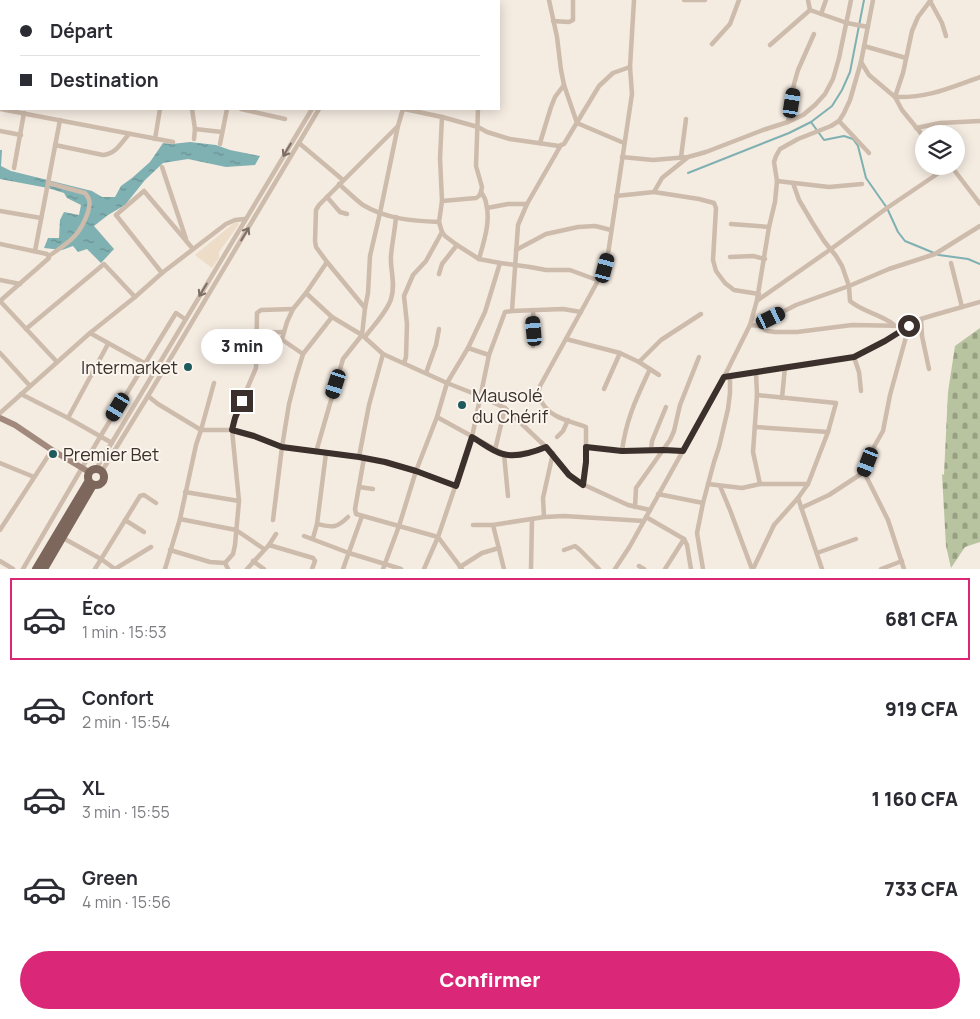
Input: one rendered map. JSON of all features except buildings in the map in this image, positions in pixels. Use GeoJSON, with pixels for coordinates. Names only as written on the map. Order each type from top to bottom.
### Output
{"type":"FeatureCollection","features":[{"type":"Feature","properties":{"kind":"main road"},"geometry":{"type":"LineString","coordinates":[[92,470],[104,476],[103,482],[98,485],[91,484],[87,477],[92,470]]}},
{"type":"Feature","properties":{"kind":"main road"},"geometry":{"type":"LineString","coordinates":[[44,569],[91,484]]}},
{"type":"Feature","properties":{"kind":"main road"},"geometry":{"type":"LineString","coordinates":[[36,569],[91,484]]}},
{"type":"Feature","properties":{"kind":"street"},"geometry":{"type":"LineString","coordinates":[[549,0],[564,85],[578,123],[624,143]]}},
{"type":"Feature","properties":{"kind":"street"},"geometry":{"type":"LineString","coordinates":[[553,21],[569,22],[573,20],[573,0]]}},
{"type":"Feature","properties":{"kind":"street"},"geometry":{"type":"LineString","coordinates":[[583,485],[586,462],[586,427],[550,413],[539,398],[538,392],[605,268],[632,94],[630,67],[634,0]]}},
{"type":"Feature","properties":{"kind":"street"},"geometry":{"type":"LineString","coordinates":[[684,0],[705,0]]}},
{"type":"Feature","properties":{"kind":"street"},"geometry":{"type":"LineString","coordinates":[[712,44],[730,24],[739,0]]}},
{"type":"Feature","properties":{"kind":"street"},"geometry":{"type":"LineString","coordinates":[[808,0],[810,10]]}},
{"type":"Feature","properties":{"kind":"street"},"geometry":{"type":"LineString","coordinates":[[821,14],[826,0]]}},
{"type":"Feature","properties":{"kind":"street"},"geometry":{"type":"LineString","coordinates":[[622,157],[653,160],[688,157],[803,115],[815,106],[825,94],[833,78],[849,23],[851,0]]}},
{"type":"Feature","properties":{"kind":"street"},"geometry":{"type":"LineString","coordinates":[[615,569],[630,546],[724,377],[750,325],[758,300],[769,227],[775,202],[777,181],[774,162],[780,149],[839,121],[850,100],[861,62],[873,0]]}},
{"type":"Feature","properties":{"kind":"street"},"geometry":{"type":"LineString","coordinates":[[895,97],[903,74],[912,31],[918,17],[930,1],[946,36]]}},
{"type":"Feature","properties":{"kind":"street"},"geometry":{"type":"LineString","coordinates":[[810,10],[849,23],[868,27]]}},
{"type":"Feature","properties":{"kind":"street"},"geometry":{"type":"LineString","coordinates":[[770,45],[810,10]]}},
{"type":"Feature","properties":{"kind":"street"},"geometry":{"type":"LineString","coordinates":[[788,122],[796,77],[814,34]]}},
{"type":"Feature","properties":{"kind":"street"},"geometry":{"type":"LineString","coordinates":[[864,46],[906,58]]}},
{"type":"Feature","properties":{"kind":"street"},"geometry":{"type":"LineString","coordinates":[[861,62],[869,76],[895,97],[915,127]]}},
{"type":"Feature","properties":{"kind":"street"},"geometry":{"type":"LineString","coordinates":[[512,311],[518,225],[527,204],[561,145],[564,144],[578,123],[599,86],[613,73],[630,67]]}},
{"type":"Feature","properties":{"kind":"street"},"geometry":{"type":"LineString","coordinates":[[895,97],[934,94],[980,76]]}},
{"type":"Feature","properties":{"kind":"street"},"geometry":{"type":"LineString","coordinates":[[540,143],[555,97],[564,85]]}},
{"type":"Feature","properties":{"kind":"street"},"geometry":{"type":"LineString","coordinates":[[10,110],[173,142]]}},
{"type":"Feature","properties":{"kind":"street"},"geometry":{"type":"LineString","coordinates":[[32,115],[33,110]]}},
{"type":"Feature","properties":{"kind":"street"},"geometry":{"type":"LineString","coordinates":[[155,139],[160,110]]}},
{"type":"Feature","properties":{"kind":"street"},"geometry":{"type":"LineString","coordinates":[[192,110],[195,129],[194,140]]}},
{"type":"Feature","properties":{"kind":"street"},"geometry":{"type":"LineString","coordinates":[[220,144],[227,110]]}},
{"type":"Feature","properties":{"kind":"street"},"geometry":{"type":"LineString","coordinates":[[254,110],[285,119]]}},
{"type":"Feature","properties":{"kind":"street"},"geometry":{"type":"LineString","coordinates":[[23,569],[112,443],[185,318],[311,110]]}},
{"type":"Feature","properties":{"kind":"street"},"geometry":{"type":"LineString","coordinates":[[92,470],[148,396],[319,110]]}},
{"type":"Feature","properties":{"kind":"street"},"geometry":{"type":"LineString","coordinates":[[363,336],[370,256],[398,126],[404,110]]}},
{"type":"Feature","properties":{"kind":"street"},"geometry":{"type":"LineString","coordinates":[[442,201],[476,198],[481,192],[482,187],[476,166],[478,110]]}},
{"type":"Feature","properties":{"kind":"street"},"geometry":{"type":"LineString","coordinates":[[426,111],[510,138],[561,145]]}},
{"type":"Feature","properties":{"kind":"street"},"geometry":{"type":"LineString","coordinates":[[14,168],[24,113]]}},
{"type":"Feature","properties":{"kind":"street"},"geometry":{"type":"LineString","coordinates":[[442,117],[440,158],[442,201],[439,222],[442,232],[457,245],[479,259],[500,264],[530,266],[546,270],[570,270],[598,280]]}},
{"type":"Feature","properties":{"kind":"street"},"geometry":{"type":"LineString","coordinates":[[681,157],[686,119]]}},
{"type":"Feature","properties":{"kind":"street"},"geometry":{"type":"LineString","coordinates":[[35,251],[60,120]]}},
{"type":"Feature","properties":{"kind":"street"},"geometry":{"type":"LineString","coordinates":[[839,121],[869,153]]}},
{"type":"Feature","properties":{"kind":"street"},"geometry":{"type":"LineString","coordinates":[[930,125],[980,121]]}},
{"type":"Feature","properties":{"kind":"street"},"geometry":{"type":"LineString","coordinates":[[365,308],[316,247],[316,210],[341,182],[398,126]]}},
{"type":"Feature","properties":{"kind":"street"},"geometry":{"type":"LineString","coordinates":[[195,129],[222,132]]}},
{"type":"Feature","properties":{"kind":"street"},"geometry":{"type":"LineString","coordinates":[[0,131],[21,135]]}},
{"type":"Feature","properties":{"kind":"street"},"geometry":{"type":"LineString","coordinates":[[55,145],[103,155],[110,154],[115,151],[129,134]]}},
{"type":"Feature","properties":{"kind":"street"},"geometry":{"type":"LineString","coordinates":[[299,143],[363,205],[380,213],[411,221],[439,222]]}},
{"type":"Feature","properties":{"kind":"street"},"geometry":{"type":"LineString","coordinates":[[654,192],[662,178],[688,157]]}},
{"type":"Feature","properties":{"kind":"street"},"geometry":{"type":"LineString","coordinates":[[162,167],[188,243]]}},
{"type":"Feature","properties":{"kind":"street"},"geometry":{"type":"LineString","coordinates":[[758,300],[886,208],[936,175]]}},
{"type":"Feature","properties":{"kind":"street"},"geometry":{"type":"LineString","coordinates":[[957,175],[980,204]]}},
{"type":"Feature","properties":{"kind":"street"},"geometry":{"type":"LineString","coordinates":[[777,181],[829,187],[862,184]]}},
{"type":"Feature","properties":{"kind":"street"},"geometry":{"type":"LineString","coordinates":[[48,183],[85,194],[89,198],[90,203],[85,221],[71,240],[49,256],[48,259],[0,301],[58,362]]}},
{"type":"Feature","properties":{"kind":"street"},"geometry":{"type":"LineString","coordinates":[[793,183],[808,214],[842,266],[849,286],[851,302],[874,315],[886,319],[894,325]]}},
{"type":"Feature","properties":{"kind":"street"},"geometry":{"type":"LineString","coordinates":[[162,273],[116,215],[144,191],[193,249]]}},
{"type":"Feature","properties":{"kind":"street"},"geometry":{"type":"LineString","coordinates":[[479,259],[488,216],[486,202],[481,192]]}},
{"type":"Feature","properties":{"kind":"street"},"geometry":{"type":"LineString","coordinates":[[616,196],[654,192],[714,203],[716,208],[713,260],[716,271],[725,283],[734,290],[758,294]]}},
{"type":"Feature","properties":{"kind":"street"},"geometry":{"type":"LineString","coordinates":[[327,197],[340,212],[347,214]]}},
{"type":"Feature","properties":{"kind":"street"},"geometry":{"type":"LineString","coordinates":[[487,208],[508,204],[527,204]]}},
{"type":"Feature","properties":{"kind":"street"},"geometry":{"type":"LineString","coordinates":[[0,211],[41,218]]}},
{"type":"Feature","properties":{"kind":"street"},"geometry":{"type":"LineString","coordinates":[[316,452],[343,359],[387,308],[391,298],[393,276],[391,254],[396,217]]}},
{"type":"Feature","properties":{"kind":"street"},"geometry":{"type":"LineString","coordinates":[[0,413],[90,333],[162,273],[226,224],[235,220],[245,219]]}},
{"type":"Feature","properties":{"kind":"street"},"geometry":{"type":"LineString","coordinates":[[731,224],[769,227]]}},
{"type":"Feature","properties":{"kind":"street"},"geometry":{"type":"LineString","coordinates":[[516,250],[546,234],[554,232],[595,226],[611,230]]}},
{"type":"Feature","properties":{"kind":"street"},"geometry":{"type":"LineString","coordinates":[[760,326],[764,321],[796,305],[935,254],[980,226]]}},
{"type":"Feature","properties":{"kind":"street"},"geometry":{"type":"LineString","coordinates":[[404,363],[406,357],[406,324],[404,296],[413,275],[426,261],[442,232]]}},
{"type":"Feature","properties":{"kind":"street"},"geometry":{"type":"LineString","coordinates":[[0,244],[48,254],[49,256]]}},
{"type":"Feature","properties":{"kind":"street"},"geometry":{"type":"LineString","coordinates":[[439,274],[442,264],[457,245]]}},
{"type":"Feature","properties":{"kind":"street"},"geometry":{"type":"LineString","coordinates":[[730,257],[753,256],[764,259]]}},
{"type":"Feature","properties":{"kind":"street"},"geometry":{"type":"LineString","coordinates":[[303,354],[282,340],[284,332],[293,309],[306,294],[327,262]]}},
{"type":"Feature","properties":{"kind":"street"},"geometry":{"type":"LineString","coordinates":[[951,263],[962,308]]}},
{"type":"Feature","properties":{"kind":"street"},"geometry":{"type":"LineString","coordinates":[[26,329],[104,264],[135,297]]}},
{"type":"Feature","properties":{"kind":"street"},"geometry":{"type":"LineString","coordinates":[[384,567],[416,471],[437,417],[447,383],[468,348],[486,312],[500,264]]}},
{"type":"Feature","properties":{"kind":"street"},"geometry":{"type":"LineString","coordinates":[[0,280],[20,284]]}},
{"type":"Feature","properties":{"kind":"street"},"geometry":{"type":"LineString","coordinates":[[306,294],[332,317],[363,336],[383,354],[505,408],[553,454],[569,475],[583,485],[635,507],[650,510]]}},
{"type":"Feature","properties":{"kind":"street"},"geometry":{"type":"LineString","coordinates":[[724,377],[854,357],[921,320],[980,302]]}},
{"type":"Feature","properties":{"kind":"street"},"geometry":{"type":"LineString","coordinates":[[225,563],[233,554],[239,501],[232,430],[235,418],[256,368],[257,315],[260,310],[293,309]]}},
{"type":"Feature","properties":{"kind":"street"},"geometry":{"type":"LineString","coordinates":[[424,569],[438,537],[472,437],[489,355],[505,312],[563,309],[581,312]]}},
{"type":"Feature","properties":{"kind":"street"},"geometry":{"type":"LineString","coordinates":[[532,310],[533,346]]}},
{"type":"Feature","properties":{"kind":"street"},"geometry":{"type":"LineString","coordinates":[[92,470],[100,437],[144,363],[176,312],[185,318]]}},
{"type":"Feature","properties":{"kind":"street"},"geometry":{"type":"LineString","coordinates":[[639,362],[661,340],[701,314]]}},
{"type":"Feature","properties":{"kind":"street"},"geometry":{"type":"LineString","coordinates":[[273,520],[289,404],[303,354],[332,317]]}},
{"type":"Feature","properties":{"kind":"street"},"geometry":{"type":"LineString","coordinates":[[921,320],[928,369]]}},
{"type":"Feature","properties":{"kind":"street"},"geometry":{"type":"LineString","coordinates":[[750,325],[760,326],[768,331],[775,332],[797,332],[852,325],[909,326]]}},
{"type":"Feature","properties":{"kind":"street"},"geometry":{"type":"LineString","coordinates":[[801,508],[829,495],[864,472],[871,452],[882,432],[909,326]]}},
{"type":"Feature","properties":{"kind":"street"},"geometry":{"type":"LineString","coordinates":[[426,373],[436,345],[439,329]]}},
{"type":"Feature","properties":{"kind":"street"},"geometry":{"type":"LineString","coordinates":[[257,333],[284,332]]}},
{"type":"Feature","properties":{"kind":"street"},"geometry":{"type":"LineString","coordinates":[[90,333],[155,369]]}},
{"type":"Feature","properties":{"kind":"street"},"geometry":{"type":"LineString","coordinates":[[566,339],[620,353],[659,374]]}},
{"type":"Feature","properties":{"kind":"street"},"geometry":{"type":"LineString","coordinates":[[68,418],[108,344]]}},
{"type":"Feature","properties":{"kind":"street"},"geometry":{"type":"LineString","coordinates":[[468,348],[489,355]]}},
{"type":"Feature","properties":{"kind":"street"},"geometry":{"type":"LineString","coordinates":[[0,353],[30,386]]}},
{"type":"Feature","properties":{"kind":"street"},"geometry":{"type":"LineString","coordinates":[[604,389],[620,353]]}},
{"type":"Feature","properties":{"kind":"street"},"geometry":{"type":"LineString","coordinates":[[383,354],[370,404],[355,512],[362,516],[438,537],[461,568],[482,553],[499,548]]}},
{"type":"Feature","properties":{"kind":"street"},"geometry":{"type":"LineString","coordinates":[[635,507],[636,488],[674,432],[680,405],[699,357]]}},
{"type":"Feature","properties":{"kind":"street"},"geometry":{"type":"LineString","coordinates":[[854,357],[859,372],[861,391]]}},
{"type":"Feature","properties":{"kind":"street"},"geometry":{"type":"LineString","coordinates":[[782,398],[785,367]]}},
{"type":"Feature","properties":{"kind":"street"},"geometry":{"type":"LineString","coordinates":[[622,451],[631,412],[650,369]]}},
{"type":"Feature","properties":{"kind":"street"},"geometry":{"type":"LineString","coordinates":[[756,372],[757,395],[753,452],[760,484]]}},
{"type":"Feature","properties":{"kind":"street"},"geometry":{"type":"LineString","coordinates":[[702,569],[697,533],[728,409],[730,377]]}},
{"type":"Feature","properties":{"kind":"street"},"geometry":{"type":"LineString","coordinates":[[164,569],[180,519],[196,445],[214,383]]}},
{"type":"Feature","properties":{"kind":"street"},"geometry":{"type":"LineString","coordinates":[[21,394],[112,443]]}},
{"type":"Feature","properties":{"kind":"street"},"geometry":{"type":"LineString","coordinates":[[753,569],[774,524],[808,484],[836,409],[836,403],[757,395]]}},
{"type":"Feature","properties":{"kind":"street"},"geometry":{"type":"LineString","coordinates":[[148,396],[201,430],[232,430],[282,447],[385,462],[456,486]]}},
{"type":"Feature","properties":{"kind":"street"},"geometry":{"type":"LineString","coordinates":[[651,450],[652,442],[666,407]]}},
{"type":"Feature","properties":{"kind":"street"},"geometry":{"type":"LineString","coordinates":[[495,450],[505,408]]}},
{"type":"Feature","properties":{"kind":"street"},"geometry":{"type":"LineString","coordinates":[[437,417],[504,454],[515,455],[546,447]]}},
{"type":"Feature","properties":{"kind":"street"},"geometry":{"type":"LineString","coordinates":[[0,418],[15,425],[52,450],[92,470]]}},
{"type":"Feature","properties":{"kind":"street"},"geometry":{"type":"LineString","coordinates":[[557,437],[563,432],[568,420]]}},
{"type":"Feature","properties":{"kind":"street"},"geometry":{"type":"LineString","coordinates":[[755,427],[828,432]]}},
{"type":"Feature","properties":{"kind":"street"},"geometry":{"type":"LineString","coordinates":[[586,447],[622,451],[683,451]]}},
{"type":"Feature","properties":{"kind":"street"},"geometry":{"type":"LineString","coordinates":[[0,530],[52,450]]}},
{"type":"Feature","properties":{"kind":"street"},"geometry":{"type":"LineString","coordinates":[[313,538],[317,524],[326,453]]}},
{"type":"Feature","properties":{"kind":"street"},"geometry":{"type":"LineString","coordinates":[[504,454],[508,496]]}},
{"type":"Feature","properties":{"kind":"street"},"geometry":{"type":"LineString","coordinates":[[544,517],[543,498],[553,454]]}},
{"type":"Feature","properties":{"kind":"street"},"geometry":{"type":"LineString","coordinates":[[0,463],[34,477]]}},
{"type":"Feature","properties":{"kind":"street"},"geometry":{"type":"LineString","coordinates":[[864,472],[888,520],[904,569]]}},
{"type":"Feature","properties":{"kind":"street"},"geometry":{"type":"LineString","coordinates":[[708,484],[742,488],[760,484],[808,484]]}},
{"type":"Feature","properties":{"kind":"street"},"geometry":{"type":"LineString","coordinates":[[720,486],[753,569]]}},
{"type":"Feature","properties":{"kind":"street"},"geometry":{"type":"LineString","coordinates":[[359,487],[373,490]]}},
{"type":"Feature","properties":{"kind":"street"},"geometry":{"type":"LineString","coordinates":[[185,492],[239,501]]}},
{"type":"Feature","properties":{"kind":"street"},"geometry":{"type":"LineString","coordinates":[[658,494],[703,503]]}},
{"type":"Feature","properties":{"kind":"street"},"geometry":{"type":"LineString","coordinates":[[95,569],[142,496],[156,503]]}},
{"type":"Feature","properties":{"kind":"street"},"geometry":{"type":"LineString","coordinates":[[798,498],[822,569]]}},
{"type":"Feature","properties":{"kind":"street"},"geometry":{"type":"LineString","coordinates":[[343,569],[362,516]]}},
{"type":"Feature","properties":{"kind":"street"},"geometry":{"type":"LineString","coordinates":[[317,524],[331,527],[340,525],[348,517]]}},
{"type":"Feature","properties":{"kind":"street"},"geometry":{"type":"LineString","coordinates":[[473,525],[493,525],[544,517],[645,519],[684,539],[687,544],[691,569]]}},
{"type":"Feature","properties":{"kind":"street"},"geometry":{"type":"LineString","coordinates":[[180,519],[236,530],[264,549]]}},
{"type":"Feature","properties":{"kind":"street"},"geometry":{"type":"LineString","coordinates":[[531,569],[532,519]]}},
{"type":"Feature","properties":{"kind":"street"},"geometry":{"type":"LineString","coordinates":[[125,520],[144,532]]}},
{"type":"Feature","properties":{"kind":"street"},"geometry":{"type":"LineString","coordinates":[[493,525],[504,569]]}},
{"type":"Feature","properties":{"kind":"street"},"geometry":{"type":"LineString","coordinates":[[247,569],[276,534]]}},
{"type":"Feature","properties":{"kind":"street"},"geometry":{"type":"LineString","coordinates":[[304,536],[384,567],[400,569]]}},
{"type":"Feature","properties":{"kind":"street"},"geometry":{"type":"LineString","coordinates":[[62,538],[101,559],[115,569],[150,547]]}},
{"type":"Feature","properties":{"kind":"street"},"geometry":{"type":"LineString","coordinates":[[665,569],[684,539]]}},
{"type":"Feature","properties":{"kind":"street"},"geometry":{"type":"LineString","coordinates":[[817,553],[856,540]]}},
{"type":"Feature","properties":{"kind":"street"},"geometry":{"type":"LineString","coordinates":[[269,544],[313,558],[315,560],[312,569]]}},
{"type":"Feature","properties":{"kind":"street"},"geometry":{"type":"LineString","coordinates":[[564,550],[575,546],[599,569]]}},
{"type":"Feature","properties":{"kind":"street"},"geometry":{"type":"LineString","coordinates":[[170,550],[210,562],[225,563]]}},
{"type":"Feature","properties":{"kind":"street"},"geometry":{"type":"LineString","coordinates":[[0,561],[14,569]]}},
{"type":"Feature","properties":{"kind":"street"},"geometry":{"type":"LineString","coordinates":[[253,561],[264,569]]}},
{"type":"Feature","properties":{"kind":"street"},"geometry":{"type":"LineString","coordinates":[[881,569],[902,561]]}},
{"type":"Feature","properties":{"kind":"street"},"geometry":{"type":"LineString","coordinates":[[208,569],[210,562]]}},
{"type":"Feature","properties":{"kind":"street"},"geometry":{"type":"LineString","coordinates":[[225,563],[228,569]]}},
{"type":"Feature","properties":{"kind":"green space"},"geometry":{"type":"Polygon","coordinates":[[[980,328],[980,542],[965,547],[951,568],[946,546],[942,474],[944,475],[948,392],[955,346],[980,328]]]}},
{"type":"Feature","properties":{"kind":"shaded area"},"geometry":{"type":"Polygon","coordinates":[[[234,223],[239,224],[219,252],[219,258],[212,268],[195,255],[234,223]]]}},
{"type":"Feature","properties":{"kind":"water"},"geometry":{"type":"Polygon","coordinates":[[[190,142],[216,145],[260,156],[255,165],[226,167],[188,159],[163,163],[145,180],[125,205],[94,226],[114,249],[101,263],[87,249],[78,252],[73,246],[62,250],[44,248],[48,238],[59,238],[60,220],[64,212],[79,215],[81,205],[67,198],[64,193],[0,179],[0,150],[2,150],[1,166],[11,171],[92,191],[102,197],[115,197],[121,186],[150,162],[163,143],[190,142]]]}},
{"type":"Feature","properties":{"kind":"waterway"},"geometry":{"type":"LineString","coordinates":[[688,173],[789,133],[811,122],[832,106],[850,72],[864,0]]}},
{"type":"Feature","properties":{"kind":"waterway"},"geometry":{"type":"LineString","coordinates":[[811,122],[824,140],[844,136],[853,139],[858,146],[866,178],[887,208],[898,232],[905,241],[939,255],[968,259],[980,264]]}},
{"type":"Feature","properties":{"kind":"place","name":"Intermarket"},"geometry":{"type":"Point","coordinates":[188,367]}},
{"type":"Feature","properties":{"kind":"place","name":"Mausolé du Chérif"},"geometry":{"type":"Point","coordinates":[462,405]}},
{"type":"Feature","properties":{"kind":"place","name":"Premier Bet"},"geometry":{"type":"Point","coordinates":[53,454]}},
{"type":"Feature","properties":{"kind":"route"},"geometry":{"type":"LineString","coordinates":[[242,401],[232,430],[282,447],[385,462],[456,486],[472,437],[504,454],[515,455],[546,447],[569,475],[583,485],[586,447],[622,451],[683,451],[724,377],[854,357],[909,326]]}}]}
